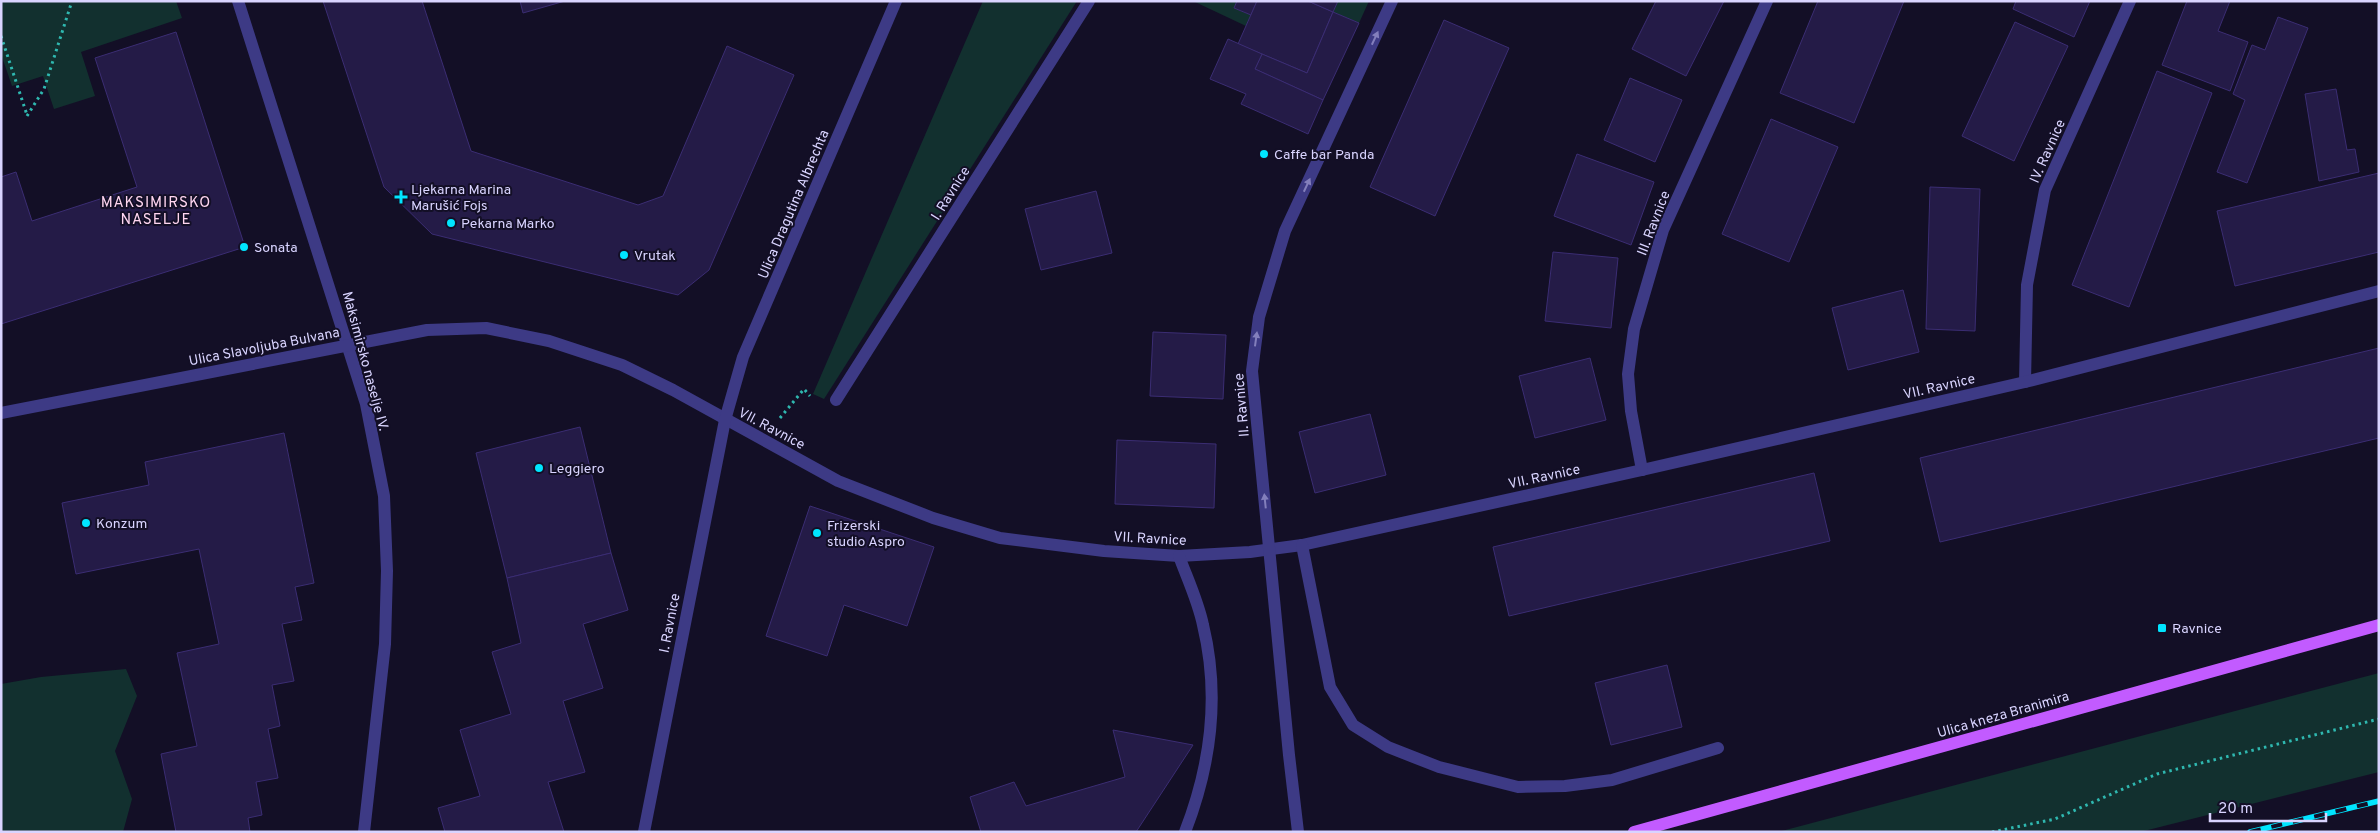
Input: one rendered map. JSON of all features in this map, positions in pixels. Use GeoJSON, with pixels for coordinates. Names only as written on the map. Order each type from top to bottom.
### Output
{"type":"FeatureCollection","features":[{"type":"Feature","properties":{"kind":"main road","name":"Ulica kneza Branimira"},"geometry":{"type":"LineString","coordinates":[[1634,832],[2379,625]]}},
{"type":"Feature","properties":{"kind":"street","name":"Maksimirsko naselje IV."},"geometry":{"type":"LineString","coordinates":[[238,1],[366,404],[384,496],[387,570],[385,644],[364,832]]}},
{"type":"Feature","properties":{"kind":"street","name":"Ulica Dragutina Albrechta"},"geometry":{"type":"LineString","coordinates":[[725,420],[743,357],[896,1]]}},
{"type":"Feature","properties":{"kind":"street","name":"I. Ravnice"},"geometry":{"type":"LineString","coordinates":[[836,400],[1089,1]]}},
{"type":"Feature","properties":{"kind":"street","name":"II. Ravnice"},"geometry":{"type":"LineString","coordinates":[[1298,832],[1252,372],[1259,317],[1285,231],[1392,1]]}},
{"type":"Feature","properties":{"kind":"street","name":"III. Ravnice"},"geometry":{"type":"LineString","coordinates":[[1642,470],[1631,411],[1628,374],[1634,329],[1663,230],[1767,1]]}},
{"type":"Feature","properties":{"kind":"street","name":"IV. Ravnice"},"geometry":{"type":"LineString","coordinates":[[2025,382],[2027,284],[2045,190],[2130,1]]}},
{"type":"Feature","properties":{"kind":"street","name":"VII. Ravnice"},"geometry":{"type":"LineString","coordinates":[[725,420],[838,481],[933,518],[1000,538],[1104,551],[1179,556],[1270,549],[1302,545],[1642,470],[2025,382],[2379,291]]}},
{"type":"Feature","properties":{"kind":"street","name":"Ulica Slavoljuba Bulvana"},"geometry":{"type":"LineString","coordinates":[[1,413],[427,330],[486,328],[549,341],[622,365],[673,390],[725,420]]}},
{"type":"Feature","properties":{"kind":"street","name":"I. Ravnice"},"geometry":{"type":"LineString","coordinates":[[644,832],[725,420]]}},
{"type":"Feature","properties":{"kind":"street"},"geometry":{"type":"LineString","coordinates":[[1302,545],[1330,687],[1352,725],[1388,747],[1439,767],[1518,787],[1565,786],[1612,780],[1718,748]]}},
{"type":"Feature","properties":{"kind":"street"},"geometry":{"type":"LineString","coordinates":[[1179,556],[1203,623],[1211,667],[1213,716],[1197,800],[1184,832]]}},
{"type":"Feature","properties":{"kind":"path"},"geometry":{"type":"LineString","coordinates":[[1,36],[27,116],[44,89],[72,1]]}},
{"type":"Feature","properties":{"kind":"path"},"geometry":{"type":"LineString","coordinates":[[780,418],[804,389],[811,397],[828,402],[836,400]]}},
{"type":"Feature","properties":{"kind":"path"},"geometry":{"type":"LineString","coordinates":[[1992,832],[2055,819],[2157,774],[2379,720]]}},
{"type":"Feature","properties":{"kind":"green space"},"geometry":{"type":"Polygon","coordinates":[[[1,1],[176,1],[182,18],[81,52],[95,96],[54,109],[43,76],[12,86],[1,54],[1,1]]]}},
{"type":"Feature","properties":{"kind":"green space"},"geometry":{"type":"Polygon","coordinates":[[[983,1],[1077,1],[824,399],[813,394],[983,1]]]}},
{"type":"Feature","properties":{"kind":"green space"},"geometry":{"type":"Polygon","coordinates":[[[1193,1],[1237,1],[1234,8],[1251,15],[1246,26],[1193,1]]]}},
{"type":"Feature","properties":{"kind":"green space"},"geometry":{"type":"Polygon","coordinates":[[[1338,1],[1369,1],[1359,23],[1333,12],[1338,1]]]}},
{"type":"Feature","properties":{"kind":"green space"},"geometry":{"type":"Polygon","coordinates":[[[126,669],[137,696],[115,751],[132,799],[123,832],[1,832],[1,684],[41,677],[126,669]]]}},
{"type":"Feature","properties":{"kind":"green space"},"geometry":{"type":"Polygon","coordinates":[[[2379,673],[2379,772],[2140,832],[1778,832],[2379,673]]]}},
{"type":"Feature","properties":{"kind":"building"},"geometry":{"type":"Polygon","coordinates":[[[323,1],[422,1],[471,151],[638,205],[663,196],[727,46],[794,75],[709,270],[678,295],[432,234],[384,187],[323,1]]]}},
{"type":"Feature","properties":{"kind":"building"},"geometry":{"type":"Polygon","coordinates":[[[520,1],[565,1],[523,13],[520,1]]]}},
{"type":"Feature","properties":{"kind":"building"},"geometry":{"type":"Polygon","coordinates":[[[1237,1],[1257,1],[1251,15],[1234,8],[1237,1]]]}},
{"type":"Feature","properties":{"kind":"building"},"geometry":{"type":"Polygon","coordinates":[[[1257,1],[1308,1],[1333,12],[1307,73],[1238,44],[1257,1]]]}},
{"type":"Feature","properties":{"kind":"building"},"geometry":{"type":"Polygon","coordinates":[[[1308,1],[1338,1],[1333,12],[1308,1]]]}},
{"type":"Feature","properties":{"kind":"building"},"geometry":{"type":"Polygon","coordinates":[[[1656,1],[1724,1],[1686,76],[1632,49],[1656,1]]]}},
{"type":"Feature","properties":{"kind":"building"},"geometry":{"type":"Polygon","coordinates":[[[1818,1],[1904,1],[1854,123],[1780,93],[1818,1]]]}},
{"type":"Feature","properties":{"kind":"building"},"geometry":{"type":"Polygon","coordinates":[[[2016,1],[2090,1],[2074,37],[2013,9],[2016,1]]]}},
{"type":"Feature","properties":{"kind":"building"},"geometry":{"type":"Polygon","coordinates":[[[2187,1],[2230,1],[2218,31],[2248,42],[2230,91],[2162,65],[2187,1]]]}},
{"type":"Feature","properties":{"kind":"building"},"geometry":{"type":"Polygon","coordinates":[[[1333,12],[1359,23],[1323,100],[1255,69],[1262,54],[1307,73],[1333,12]]]}},
{"type":"Feature","properties":{"kind":"building"},"geometry":{"type":"Polygon","coordinates":[[[2278,17],[2308,28],[2247,183],[2217,172],[2245,100],[2233,94],[2252,45],[2265,50],[2278,17]]]}},
{"type":"Feature","properties":{"kind":"building"},"geometry":{"type":"Polygon","coordinates":[[[1444,20],[1509,48],[1435,216],[1370,187],[1444,20]]]}},
{"type":"Feature","properties":{"kind":"building"},"geometry":{"type":"Polygon","coordinates":[[[2015,22],[2068,46],[2014,161],[1962,136],[2015,22]]]}},
{"type":"Feature","properties":{"kind":"building"},"geometry":{"type":"Polygon","coordinates":[[[176,32],[245,247],[1,324],[1,177],[16,172],[32,221],[137,187],[95,58],[176,32]]]}},
{"type":"Feature","properties":{"kind":"building"},"geometry":{"type":"Polygon","coordinates":[[[1228,39],[1262,54],[1255,69],[1323,100],[1308,134],[1241,104],[1246,94],[1210,79],[1228,39]]]}},
{"type":"Feature","properties":{"kind":"building"},"geometry":{"type":"Polygon","coordinates":[[[2157,71],[2212,93],[2129,307],[2072,285],[2157,71]]]}},
{"type":"Feature","properties":{"kind":"building"},"geometry":{"type":"Polygon","coordinates":[[[1630,78],[1682,100],[1655,162],[1604,140],[1630,78]]]}},
{"type":"Feature","properties":{"kind":"building"},"geometry":{"type":"Polygon","coordinates":[[[2336,89],[2347,150],[2355,149],[2359,172],[2319,181],[2305,94],[2336,89]]]}},
{"type":"Feature","properties":{"kind":"building"},"geometry":{"type":"Polygon","coordinates":[[[1771,119],[1838,147],[1789,262],[1722,234],[1771,119]]]}},
{"type":"Feature","properties":{"kind":"building"},"geometry":{"type":"Polygon","coordinates":[[[1577,154],[1654,182],[1631,245],[1554,216],[1577,154]]]}},
{"type":"Feature","properties":{"kind":"building"},"geometry":{"type":"Polygon","coordinates":[[[2379,173],[2379,252],[2235,286],[2217,211],[2379,173]]]}},
{"type":"Feature","properties":{"kind":"building"},"geometry":{"type":"Polygon","coordinates":[[[1930,187],[1980,189],[1975,331],[1926,329],[1930,187]]]}},
{"type":"Feature","properties":{"kind":"building"},"geometry":{"type":"Polygon","coordinates":[[[1096,191],[1112,253],[1041,270],[1025,209],[1096,191]]]}},
{"type":"Feature","properties":{"kind":"building"},"geometry":{"type":"Polygon","coordinates":[[[1553,252],[1618,258],[1611,328],[1545,321],[1553,252]]]}},
{"type":"Feature","properties":{"kind":"building"},"geometry":{"type":"Polygon","coordinates":[[[1903,290],[1919,352],[1848,370],[1832,308],[1903,290]]]}},
{"type":"Feature","properties":{"kind":"building"},"geometry":{"type":"Polygon","coordinates":[[[1153,332],[1226,335],[1223,399],[1150,396],[1153,332]]]}},
{"type":"Feature","properties":{"kind":"building"},"geometry":{"type":"Polygon","coordinates":[[[2379,348],[2379,438],[1940,542],[1920,458],[2379,348]]]}},
{"type":"Feature","properties":{"kind":"building"},"geometry":{"type":"Polygon","coordinates":[[[1590,358],[1606,420],[1535,438],[1519,376],[1590,358]]]}},
{"type":"Feature","properties":{"kind":"building"},"geometry":{"type":"Polygon","coordinates":[[[1370,414],[1386,475],[1315,493],[1299,432],[1370,414]]]}},
{"type":"Feature","properties":{"kind":"building"},"geometry":{"type":"Polygon","coordinates":[[[580,427],[611,553],[507,578],[476,453],[580,427]]]}},
{"type":"Feature","properties":{"kind":"building"},"geometry":{"type":"Polygon","coordinates":[[[284,433],[314,583],[295,587],[302,620],[282,624],[294,681],[272,685],[280,726],[268,729],[278,778],[256,782],[262,815],[248,818],[250,832],[176,832],[161,754],[197,746],[177,653],[219,644],[199,549],[76,574],[62,503],[149,485],[145,462],[284,433]]]}},
{"type":"Feature","properties":{"kind":"building"},"geometry":{"type":"Polygon","coordinates":[[[1117,440],[1216,444],[1214,508],[1115,504],[1117,440]]]}},
{"type":"Feature","properties":{"kind":"building"},"geometry":{"type":"Polygon","coordinates":[[[1814,473],[1830,541],[1509,616],[1493,547],[1814,473]]]}},
{"type":"Feature","properties":{"kind":"building"},"geometry":{"type":"Polygon","coordinates":[[[810,506],[934,547],[907,626],[844,605],[827,656],[766,636],[810,506]]]}},
{"type":"Feature","properties":{"kind":"building"},"geometry":{"type":"Polygon","coordinates":[[[611,553],[628,610],[583,624],[603,688],[563,701],[585,772],[548,782],[564,832],[445,832],[438,808],[480,796],[460,730],[511,714],[492,652],[521,643],[507,578],[611,553]]]}},
{"type":"Feature","properties":{"kind":"building"},"geometry":{"type":"Polygon","coordinates":[[[1667,665],[1682,727],[1611,745],[1595,683],[1667,665]]]}},
{"type":"Feature","properties":{"kind":"building"},"geometry":{"type":"Polygon","coordinates":[[[1113,730],[1193,745],[1136,832],[981,832],[970,797],[1014,782],[1026,806],[1125,777],[1113,730]]]}},
{"type":"Feature","properties":{"kind":"railway"},"geometry":{"type":"LineString","coordinates":[[2250,832],[2379,801]]}},
{"type":"Feature","properties":{"kind":"place","name":"Caffe bar Panda"},"geometry":{"type":"Point","coordinates":[1264,154]}},
{"type":"Feature","properties":{"kind":"place","name":"Ljekarna Marina Marušić Fojs"},"geometry":{"type":"Point","coordinates":[401,197]}},
{"type":"Feature","properties":{"kind":"place","name":"Pekarna Marko"},"geometry":{"type":"Point","coordinates":[451,223]}},
{"type":"Feature","properties":{"kind":"place","name":"Sonata"},"geometry":{"type":"Point","coordinates":[244,247]}},
{"type":"Feature","properties":{"kind":"place","name":"Vrutak"},"geometry":{"type":"Point","coordinates":[624,255]}},
{"type":"Feature","properties":{"kind":"place","name":"Leggiero"},"geometry":{"type":"Point","coordinates":[539,468]}},
{"type":"Feature","properties":{"kind":"place","name":"Konzum"},"geometry":{"type":"Point","coordinates":[86,523]}},
{"type":"Feature","properties":{"kind":"place","name":"Frizerski studio Aspro"},"geometry":{"type":"Point","coordinates":[817,533]}},
{"type":"Feature","properties":{"kind":"place","name":"Ravnice"},"geometry":{"type":"Point","coordinates":[2162,628]}},
{"type":"Feature","properties":{"kind":"district","name":"MAKSIMIRSKO NASELJE"},"geometry":{"type":"Point","coordinates":[156,210]}}]}
